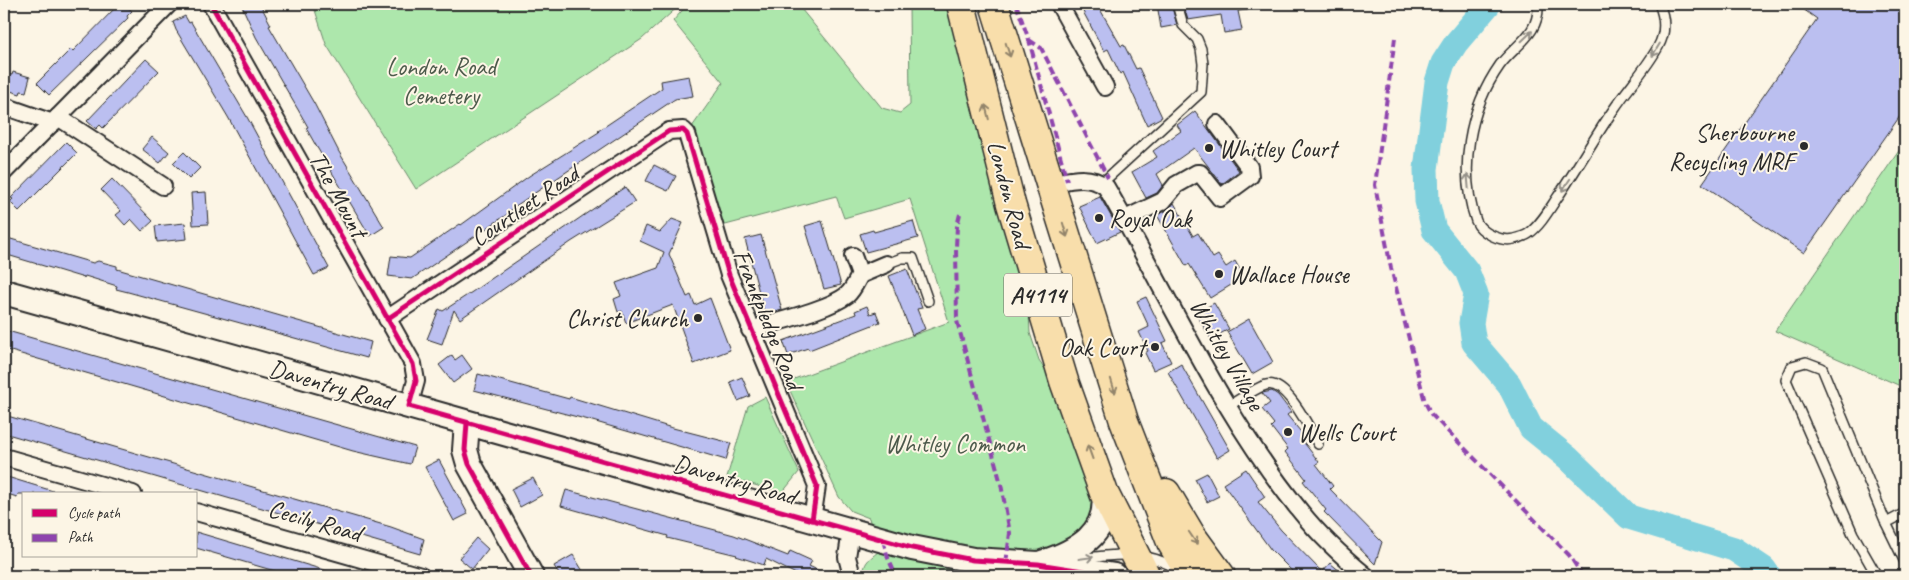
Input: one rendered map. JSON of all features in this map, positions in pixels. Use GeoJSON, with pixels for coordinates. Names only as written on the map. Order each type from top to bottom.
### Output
{"type":"FeatureCollection","features":[{"type":"Feature","properties":{"kind":"highway","name":"London Road"},"geometry":{"type":"LineString","coordinates":[[961,4],[1011,204],[1064,381],[1104,493],[1140,565]]}},
{"type":"Feature","properties":{"kind":"highway","name":"London Road"},"geometry":{"type":"LineString","coordinates":[[994,4],[1124,421],[1171,542],[1207,571]]}},
{"type":"Feature","properties":{"kind":"street"},"geometry":{"type":"LineString","coordinates":[[4,172],[169,4]]}},
{"type":"Feature","properties":{"kind":"street","name":"The Mount"},"geometry":{"type":"LineString","coordinates":[[211,4],[416,371],[416,381],[409,406]]}},
{"type":"Feature","properties":{"kind":"street"},"geometry":{"type":"LineString","coordinates":[[1059,4],[1105,87]]}},
{"type":"Feature","properties":{"kind":"street"},"geometry":{"type":"LineString","coordinates":[[4,106],[55,120],[163,186]]}},
{"type":"Feature","properties":{"kind":"street"},"geometry":{"type":"LineString","coordinates":[[1125,219],[1163,201],[1176,185],[1197,173],[1200,173],[1220,198],[1250,176],[1249,167],[1217,124]]}},
{"type":"Feature","properties":{"kind":"street","name":"Courtleet Road"},"geometry":{"type":"LineString","coordinates":[[387,319],[669,131],[683,130]]}},
{"type":"Feature","properties":{"kind":"street","name":"Frankpledge Road"},"geometry":{"type":"LineString","coordinates":[[683,130],[687,134],[729,275],[750,330],[817,486],[812,520]]}},
{"type":"Feature","properties":{"kind":"street"},"geometry":{"type":"LineString","coordinates":[[1050,184],[1080,178],[1097,180],[1101,184]]}},
{"type":"Feature","properties":{"kind":"street","name":"Whitley Village"},"geometry":{"type":"LineString","coordinates":[[1101,184],[1106,187],[1125,219],[1228,406],[1272,474],[1302,514],[1366,576]]}},
{"type":"Feature","properties":{"kind":"street"},"geometry":{"type":"LineString","coordinates":[[853,256],[860,276]]}},
{"type":"Feature","properties":{"kind":"street"},"geometry":{"type":"LineString","coordinates":[[750,330],[798,316],[844,297],[852,290],[860,276],[886,264]]}},
{"type":"Feature","properties":{"kind":"street","name":"Daventry Road"},"geometry":{"type":"LineString","coordinates":[[4,292],[912,548],[973,560],[1038,564],[1115,576]]}},
{"type":"Feature","properties":{"kind":"street"},"geometry":{"type":"LineString","coordinates":[[467,423],[464,450],[531,576]]}},
{"type":"Feature","properties":{"kind":"street"},"geometry":{"type":"LineString","coordinates":[[4,456],[126,492]]}},
{"type":"Feature","properties":{"kind":"street","name":"Daventry Road"},"geometry":{"type":"LineString","coordinates":[[1038,564],[1071,552],[1093,536],[1103,521],[1106,504],[1104,493]]}},
{"type":"Feature","properties":{"kind":"street","name":"Cecily Road"},"geometry":{"type":"LineString","coordinates":[[198,513],[382,571],[421,576]]}},
{"type":"Feature","properties":{"kind":"street"},"geometry":{"type":"LineString","coordinates":[[851,531],[848,557],[852,576]]}},
{"type":"Feature","properties":{"kind":"lane"},"geometry":{"type":"LineString","coordinates":[[1101,184],[1201,92],[1203,64],[1201,49],[1197,39],[1183,25],[1177,4]]}},
{"type":"Feature","properties":{"kind":"lane"},"geometry":{"type":"LineString","coordinates":[[1538,4],[1534,29],[1500,66],[1484,92],[1474,116],[1468,147],[1467,170],[1470,205],[1477,224],[1489,234],[1500,239],[1512,239],[1528,234],[1546,215],[1614,109],[1659,47],[1664,30],[1664,15],[1659,4]]}},
{"type":"Feature","properties":{"kind":"lane"},"geometry":{"type":"LineString","coordinates":[[886,264],[902,258],[912,258],[928,301]]}},
{"type":"Feature","properties":{"kind":"lane"},"geometry":{"type":"LineString","coordinates":[[1877,576],[1853,534],[1786,380],[1792,366],[1806,362],[1822,368],[1886,522],[1905,562]]}},
{"type":"Feature","properties":{"kind":"lane"},"geometry":{"type":"LineString","coordinates":[[1228,406],[1261,387],[1273,384],[1279,386],[1294,404],[1318,444]]}},
{"type":"Feature","properties":{"kind":"lane"},"geometry":{"type":"LineString","coordinates":[[1886,522],[1905,513]]}},
{"type":"Feature","properties":{"kind":"lane"},"geometry":{"type":"LineString","coordinates":[[1038,564],[1140,565],[1164,562],[1187,576]]}},
{"type":"Feature","properties":{"kind":"green space","name":"London Road Cemetery"},"geometry":{"type":"Polygon","coordinates":[[[313,4],[681,4],[642,39],[416,189],[326,44],[313,4]]]}},
{"type":"Feature","properties":{"kind":"green space","name":"Whitley Common"},"geometry":{"type":"Polygon","coordinates":[[[688,4],[797,4],[882,108],[900,113],[910,105],[909,4],[947,4],[1002,210],[1028,296],[1030,333],[1039,360],[1057,387],[1094,498],[1093,515],[1073,539],[1060,576],[864,576],[864,568],[867,562],[878,552],[869,518],[851,511],[839,497],[786,382],[949,322],[910,199],[844,218],[836,196],[714,228],[687,134],[723,83],[673,21],[688,4]]]}},
{"type":"Feature","properties":{"kind":"green space"},"geometry":{"type":"Polygon","coordinates":[[[1905,142],[1905,388],[1775,331],[1905,142]]]}},
{"type":"Feature","properties":{"kind":"green space"},"geometry":{"type":"Polygon","coordinates":[[[765,397],[799,472],[782,493],[727,477],[748,406],[765,397]]]}},
{"type":"Feature","properties":{"kind":"building"},"geometry":{"type":"Polygon","coordinates":[[[119,4],[124,4],[132,11],[127,16],[128,18],[49,95],[37,83],[71,49],[73,51],[119,4]]]}},
{"type":"Feature","properties":{"kind":"building"},"geometry":{"type":"Polygon","coordinates":[[[241,4],[260,4],[271,25],[269,26],[315,105],[339,152],[384,227],[370,236],[306,128],[308,127],[256,37],[241,4]]]}},
{"type":"Feature","properties":{"kind":"building"},"geometry":{"type":"Polygon","coordinates":[[[1079,4],[1097,4],[1121,46],[1124,45],[1136,69],[1139,68],[1162,117],[1147,125],[1123,72],[1120,74],[1108,49],[1104,51],[1079,4]]]}},
{"type":"Feature","properties":{"kind":"building"},"geometry":{"type":"Polygon","coordinates":[[[1157,4],[1171,4],[1177,25],[1161,28],[1157,4]]]}},
{"type":"Feature","properties":{"kind":"building"},"geometry":{"type":"Polygon","coordinates":[[[1183,4],[1247,4],[1248,10],[1238,11],[1242,30],[1224,33],[1221,15],[1188,20],[1183,4]]]}},
{"type":"Feature","properties":{"kind":"building","name":"Sherbourne Recycling MRF"},"geometry":{"type":"Polygon","coordinates":[[[1796,4],[1905,4],[1905,109],[1804,253],[1702,184],[1817,19],[1796,4]]]}},
{"type":"Feature","properties":{"kind":"building"},"geometry":{"type":"Polygon","coordinates":[[[185,16],[189,23],[191,22],[247,117],[329,268],[314,275],[228,117],[176,30],[173,22],[185,16]]]}},
{"type":"Feature","properties":{"kind":"building"},"geometry":{"type":"Polygon","coordinates":[[[146,59],[159,71],[103,128],[100,125],[96,129],[87,121],[146,59]]]}},
{"type":"Feature","properties":{"kind":"building"},"geometry":{"type":"Polygon","coordinates":[[[13,72],[30,77],[26,92],[21,91],[20,94],[4,89],[4,73],[12,75],[13,72]]]}},
{"type":"Feature","properties":{"kind":"building"},"geometry":{"type":"Polygon","coordinates":[[[689,76],[693,96],[675,99],[511,209],[512,211],[412,279],[388,276],[391,256],[410,258],[662,88],[661,81],[689,76]]]}},
{"type":"Feature","properties":{"kind":"building"},"geometry":{"type":"Polygon","coordinates":[[[1195,111],[1239,171],[1222,184],[1194,148],[1157,174],[1163,185],[1157,193],[1146,198],[1132,172],[1157,157],[1153,151],[1181,131],[1177,125],[1195,111]]]}},
{"type":"Feature","properties":{"kind":"building"},"geometry":{"type":"Polygon","coordinates":[[[152,137],[169,152],[160,163],[142,149],[152,137]]]}},
{"type":"Feature","properties":{"kind":"building"},"geometry":{"type":"Polygon","coordinates":[[[66,142],[77,153],[19,211],[10,202],[13,199],[11,198],[66,142]]]}},
{"type":"Feature","properties":{"kind":"building"},"geometry":{"type":"Polygon","coordinates":[[[184,152],[200,168],[189,179],[173,163],[184,152]]]}},
{"type":"Feature","properties":{"kind":"building"},"geometry":{"type":"Polygon","coordinates":[[[654,165],[676,176],[668,191],[646,181],[654,165]]]}},
{"type":"Feature","properties":{"kind":"building"},"geometry":{"type":"Polygon","coordinates":[[[112,179],[153,221],[142,231],[131,219],[125,225],[116,215],[121,211],[101,190],[112,179]]]}},
{"type":"Feature","properties":{"kind":"building"},"geometry":{"type":"Polygon","coordinates":[[[625,187],[635,202],[571,242],[460,319],[454,310],[442,344],[427,339],[439,309],[443,311],[472,292],[625,187]]]}},
{"type":"Feature","properties":{"kind":"building"},"geometry":{"type":"Polygon","coordinates":[[[206,192],[208,224],[193,225],[191,193],[206,192]]]}},
{"type":"Feature","properties":{"kind":"building","name":"Royal Oak"},"geometry":{"type":"Polygon","coordinates":[[[1100,197],[1120,232],[1097,243],[1079,206],[1100,197]]]}},
{"type":"Feature","properties":{"kind":"building"},"geometry":{"type":"Polygon","coordinates":[[[1174,203],[1193,236],[1198,233],[1213,258],[1218,255],[1226,267],[1235,261],[1244,277],[1210,298],[1189,264],[1186,266],[1157,215],[1168,210],[1174,203]]]}},
{"type":"Feature","properties":{"kind":"building","name":"Christ Church"},"geometry":{"type":"Polygon","coordinates":[[[672,219],[683,223],[669,254],[687,297],[691,295],[695,305],[710,298],[730,350],[694,364],[673,305],[626,323],[622,311],[618,312],[614,299],[621,296],[616,283],[658,268],[664,252],[640,241],[646,226],[660,232],[672,219]]]}},
{"type":"Feature","properties":{"kind":"building"},"geometry":{"type":"Polygon","coordinates":[[[822,221],[841,285],[824,289],[805,226],[822,221]]]}},
{"type":"Feature","properties":{"kind":"building"},"geometry":{"type":"Polygon","coordinates":[[[913,221],[918,238],[866,252],[860,234],[913,221]]]}},
{"type":"Feature","properties":{"kind":"building"},"geometry":{"type":"Polygon","coordinates":[[[185,223],[187,239],[157,242],[155,226],[185,223]]]}},
{"type":"Feature","properties":{"kind":"building"},"geometry":{"type":"Polygon","coordinates":[[[761,235],[782,310],[765,315],[745,239],[761,235]]]}},
{"type":"Feature","properties":{"kind":"building"},"geometry":{"type":"Polygon","coordinates":[[[4,237],[93,263],[98,261],[117,266],[117,269],[371,342],[367,358],[116,289],[117,286],[4,254],[4,237]]]}},
{"type":"Feature","properties":{"kind":"building"},"geometry":{"type":"Polygon","coordinates":[[[907,269],[922,308],[917,309],[925,329],[912,335],[889,276],[907,269]]]}},
{"type":"Feature","properties":{"kind":"building","name":"Oak Court"},"geometry":{"type":"Polygon","coordinates":[[[1146,297],[1167,341],[1162,343],[1171,362],[1153,370],[1145,353],[1148,351],[1139,332],[1149,327],[1137,301],[1146,297]]]}},
{"type":"Feature","properties":{"kind":"building"},"geometry":{"type":"Polygon","coordinates":[[[1214,303],[1229,329],[1211,339],[1196,314],[1214,303]]]}},
{"type":"Feature","properties":{"kind":"building"},"geometry":{"type":"Polygon","coordinates":[[[867,306],[870,314],[876,312],[880,322],[809,350],[808,348],[788,355],[783,341],[856,314],[855,311],[867,306]]]}},
{"type":"Feature","properties":{"kind":"building"},"geometry":{"type":"Polygon","coordinates":[[[1249,319],[1273,362],[1252,374],[1227,332],[1249,319]]]}},
{"type":"Feature","properties":{"kind":"building"},"geometry":{"type":"Polygon","coordinates":[[[4,330],[415,447],[410,464],[353,451],[4,349],[4,330]]]}},
{"type":"Feature","properties":{"kind":"building"},"geometry":{"type":"Polygon","coordinates":[[[452,355],[455,360],[462,355],[472,369],[453,383],[439,365],[452,355]]]}},
{"type":"Feature","properties":{"kind":"building"},"geometry":{"type":"Polygon","coordinates":[[[1181,364],[1230,450],[1217,458],[1168,372],[1181,364]]]}},
{"type":"Feature","properties":{"kind":"building"},"geometry":{"type":"Polygon","coordinates":[[[478,374],[569,399],[570,397],[669,427],[731,443],[726,460],[589,420],[474,390],[478,374]]]}},
{"type":"Feature","properties":{"kind":"building"},"geometry":{"type":"Polygon","coordinates":[[[742,377],[750,396],[738,401],[730,382],[742,377]]]}},
{"type":"Feature","properties":{"kind":"building"},"geometry":{"type":"Polygon","coordinates":[[[1272,391],[1278,395],[1291,412],[1287,415],[1305,437],[1302,440],[1319,462],[1316,464],[1333,486],[1330,489],[1382,542],[1375,564],[1324,512],[1326,510],[1303,481],[1306,479],[1285,452],[1288,449],[1271,427],[1274,424],[1262,409],[1270,403],[1262,393],[1272,391]]]}},
{"type":"Feature","properties":{"kind":"building"},"geometry":{"type":"Polygon","coordinates":[[[4,415],[391,527],[424,539],[420,554],[4,433],[4,415]]]}},
{"type":"Feature","properties":{"kind":"building"},"geometry":{"type":"Polygon","coordinates":[[[439,460],[468,514],[454,521],[425,467],[439,460]]]}},
{"type":"Feature","properties":{"kind":"building"},"geometry":{"type":"Polygon","coordinates":[[[1246,469],[1265,497],[1258,502],[1281,530],[1322,572],[1330,563],[1346,576],[1297,576],[1271,550],[1223,484],[1246,469]]]}},
{"type":"Feature","properties":{"kind":"building"},"geometry":{"type":"Polygon","coordinates":[[[1207,473],[1219,496],[1207,502],[1195,479],[1207,473]]]}},
{"type":"Feature","properties":{"kind":"building"},"geometry":{"type":"Polygon","coordinates":[[[4,476],[53,491],[22,492],[17,497],[4,493],[4,476]]]}},
{"type":"Feature","properties":{"kind":"building"},"geometry":{"type":"Polygon","coordinates":[[[533,478],[542,495],[520,507],[511,489],[533,478]]]}},
{"type":"Feature","properties":{"kind":"building"},"geometry":{"type":"Polygon","coordinates":[[[566,490],[734,535],[788,556],[790,551],[812,561],[809,566],[830,576],[800,576],[766,559],[764,565],[737,555],[667,538],[668,536],[561,506],[566,490]]]}},
{"type":"Feature","properties":{"kind":"building"},"geometry":{"type":"Polygon","coordinates":[[[198,533],[334,573],[334,576],[292,576],[198,549],[198,533]]]}},
{"type":"Feature","properties":{"kind":"building"},"geometry":{"type":"Polygon","coordinates":[[[476,538],[488,549],[472,569],[459,558],[476,538]]]}},
{"type":"Feature","properties":{"kind":"building"},"geometry":{"type":"Polygon","coordinates":[[[573,555],[586,576],[560,576],[554,566],[573,555]]]}},
{"type":"Feature","properties":{"kind":"waterway"},"geometry":{"type":"LineString","coordinates":[[1489,4],[1456,43],[1443,63],[1437,82],[1426,169],[1427,201],[1434,230],[1467,271],[1476,294],[1471,323],[1474,343],[1509,384],[1531,428],[1568,458],[1629,517],[1734,549],[1764,569],[1769,576]]}},
{"type":"Feature","properties":{"kind":"marked path"},"geometry":{"type":"LineString","coordinates":[[1016,4],[1029,40],[1067,181]]}},
{"type":"Feature","properties":{"kind":"marked path"},"geometry":{"type":"LineString","coordinates":[[1395,38],[1375,185],[1391,268],[1425,402],[1431,414],[1569,555],[1583,576]]}},
{"type":"Feature","properties":{"kind":"marked path"},"geometry":{"type":"LineString","coordinates":[[1029,40],[1041,48],[1108,178]]}},
{"type":"Feature","properties":{"kind":"marked path"},"geometry":{"type":"LineString","coordinates":[[960,214],[957,226],[956,247],[957,321],[1001,484],[1010,533],[1006,563]]}},
{"type":"Feature","properties":{"kind":"marked path"},"geometry":{"type":"LineString","coordinates":[[883,540],[896,576]]}},
{"type":"Feature","properties":{"kind":"cycle path"},"geometry":{"type":"LineString","coordinates":[[211,4],[413,364],[416,381],[409,406],[912,548],[973,560],[1038,564],[1115,576]]}},
{"type":"Feature","properties":{"kind":"cycle path"},"geometry":{"type":"LineString","coordinates":[[387,319],[669,131],[683,130],[687,134],[729,275],[817,486],[812,520]]}},
{"type":"Feature","properties":{"kind":"cycle path"},"geometry":{"type":"LineString","coordinates":[[467,423],[465,450],[469,464],[531,576]]}},
{"type":"Feature","properties":{"kind":"place","name":"Sherbourne Recycling MRF"},"geometry":{"type":"Point","coordinates":[1804,146]}},
{"type":"Feature","properties":{"kind":"place","name":"Whitley Court"},"geometry":{"type":"Point","coordinates":[1209,148]}},
{"type":"Feature","properties":{"kind":"place","name":"Royal Oak"},"geometry":{"type":"Point","coordinates":[1099,218]}},
{"type":"Feature","properties":{"kind":"place","name":"Wallace House"},"geometry":{"type":"Point","coordinates":[1219,274]}},
{"type":"Feature","properties":{"kind":"place","name":"Christ Church"},"geometry":{"type":"Point","coordinates":[698,318]}},
{"type":"Feature","properties":{"kind":"place","name":"Oak Court"},"geometry":{"type":"Point","coordinates":[1155,347]}},
{"type":"Feature","properties":{"kind":"place","name":"Wells Court"},"geometry":{"type":"Point","coordinates":[1288,432]}}]}
